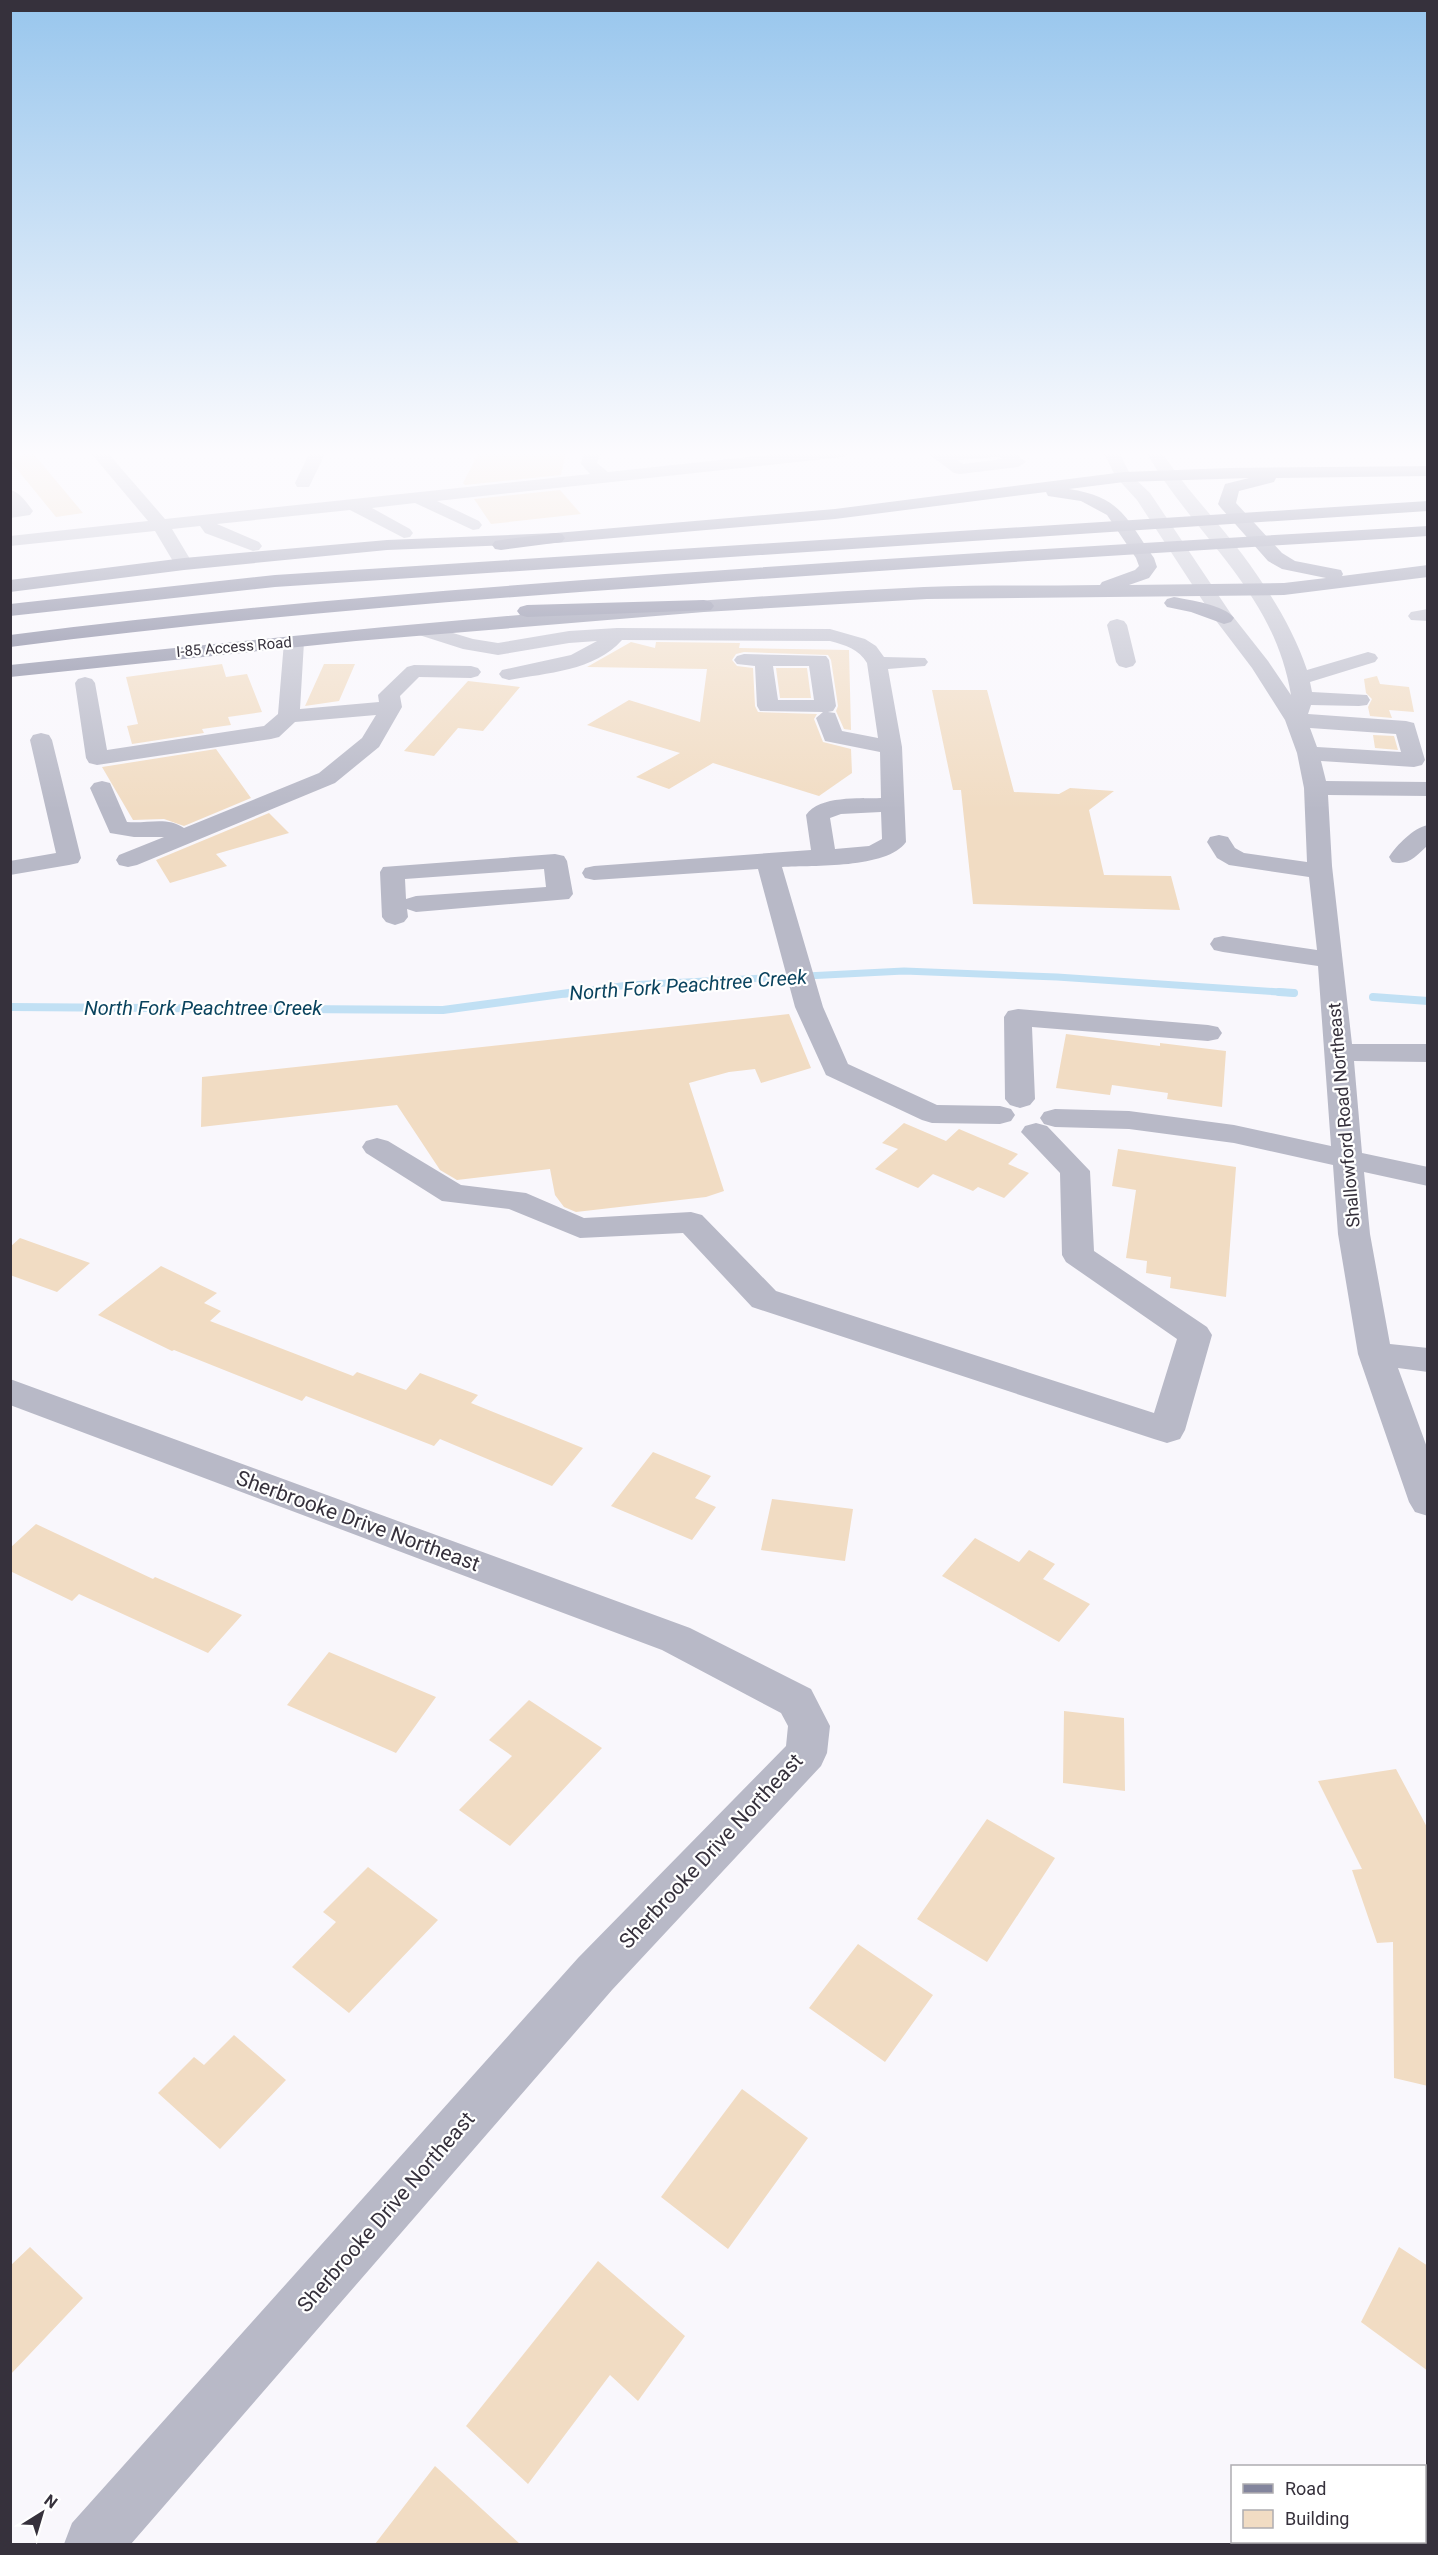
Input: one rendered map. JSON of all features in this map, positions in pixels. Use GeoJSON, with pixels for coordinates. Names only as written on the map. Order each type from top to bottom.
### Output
{"type":"FeatureCollection","features":[{"type":"Feature","properties":{"kind":"highway"},"geometry":{"type":"LineString","coordinates":[[10,597],[93,585],[224,571]]}},
{"type":"Feature","properties":{"kind":"highway"},"geometry":{"type":"LineString","coordinates":[[10,610],[275,581],[425,571]]}},
{"type":"Feature","properties":{"kind":"highway"},"geometry":{"type":"LineString","coordinates":[[10,641],[184,619],[406,598],[782,571]]}},
{"type":"Feature","properties":{"kind":"highway"},"geometry":{"type":"LineString","coordinates":[[184,619],[307,620],[704,606]]}},
{"type":"Feature","properties":{"kind":"main road"},"geometry":{"type":"LineString","coordinates":[[10,586],[58,575],[101,571]]}},
{"type":"Feature","properties":{"kind":"main road"},"geometry":{"type":"LineString","coordinates":[[1090,590],[1116,584],[1144,571]]}},
{"type":"Feature","properties":{"kind":"main road"},"geometry":{"type":"LineString","coordinates":[[1322,571],[1381,578]]}},
{"type":"Feature","properties":{"kind":"main road"},"geometry":{"type":"LineString","coordinates":[[466,636],[704,606],[927,593],[1257,590],[1318,586],[1426,571]]}},
{"type":"Feature","properties":{"kind":"main road"},"geometry":{"type":"LineString","coordinates":[[1041,591],[1086,597],[1168,602],[1196,607],[1224,618]]}},
{"type":"Feature","properties":{"kind":"main road","name":"I-85 Access Road"},"geometry":{"type":"LineString","coordinates":[[10,671],[423,630]]}},
{"type":"Feature","properties":{"kind":"street","name":"Shallowford Road Northeast"},"geometry":{"type":"LineString","coordinates":[[1195,571],[1224,618],[1261,665],[1296,720],[1308,753],[1316,788],[1320,871],[1340,1052],[1354,1234],[1375,1354],[1428,1502]]}},
{"type":"Feature","properties":{"kind":"street"},"geometry":{"type":"LineString","coordinates":[[1244,571],[1282,630],[1297,669],[1300,689],[1296,720],[1406,728],[1414,760],[1308,753]]}},
{"type":"Feature","properties":{"kind":"street"},"geometry":{"type":"LineString","coordinates":[[1117,625],[1126,662]]}},
{"type":"Feature","properties":{"kind":"street"},"geometry":{"type":"LineString","coordinates":[[423,630],[466,636],[489,653],[531,645],[564,645],[569,637],[617,634],[764,634],[830,635],[860,641],[873,654],[877,663],[891,747],[891,805],[894,842],[875,853],[594,873]]}},
{"type":"Feature","properties":{"kind":"street"},"geometry":{"type":"LineString","coordinates":[[508,674],[576,659],[606,645],[617,634]]}},
{"type":"Feature","properties":{"kind":"street"},"geometry":{"type":"LineString","coordinates":[[764,634],[790,645]]}},
{"type":"Feature","properties":{"kind":"street"},"geometry":{"type":"LineString","coordinates":[[289,716],[294,642]]}},
{"type":"Feature","properties":{"kind":"street"},"geometry":{"type":"LineString","coordinates":[[1300,689],[1368,658]]}},
{"type":"Feature","properties":{"kind":"street"},"geometry":{"type":"LineString","coordinates":[[744,660],[819,660],[825,706],[768,706],[764,668]]}},
{"type":"Feature","properties":{"kind":"street"},"geometry":{"type":"LineString","coordinates":[[877,663],[918,662]]}},
{"type":"Feature","properties":{"kind":"street"},"geometry":{"type":"LineString","coordinates":[[1238,664],[1261,665]]}},
{"type":"Feature","properties":{"kind":"street"},"geometry":{"type":"LineString","coordinates":[[128,860],[327,778],[371,742],[391,707],[388,694],[414,671],[471,672]]}},
{"type":"Feature","properties":{"kind":"street"},"geometry":{"type":"LineString","coordinates":[[85,683],[97,758],[271,732],[289,716],[391,707]]}},
{"type":"Feature","properties":{"kind":"street"},"geometry":{"type":"LineString","coordinates":[[1300,689],[1359,700]]}},
{"type":"Feature","properties":{"kind":"street"},"geometry":{"type":"LineString","coordinates":[[827,718],[834,736],[891,747]]}},
{"type":"Feature","properties":{"kind":"street"},"geometry":{"type":"LineString","coordinates":[[10,868],[69,858],[41,740]]}},
{"type":"Feature","properties":{"kind":"street"},"geometry":{"type":"LineString","coordinates":[[102,788],[118,828],[134,830],[168,828],[182,838]]}},
{"type":"Feature","properties":{"kind":"street"},"geometry":{"type":"LineString","coordinates":[[1316,788],[1428,789]]}},
{"type":"Feature","properties":{"kind":"street"},"geometry":{"type":"LineString","coordinates":[[824,856],[818,815],[837,807],[891,805]]}},
{"type":"Feature","properties":{"kind":"street"},"geometry":{"type":"LineString","coordinates":[[1401,857],[1428,832]]}},
{"type":"Feature","properties":{"kind":"street"},"geometry":{"type":"LineString","coordinates":[[1219,842],[1226,853],[1238,860],[1320,871]]}},
{"type":"Feature","properties":{"kind":"street"},"geometry":{"type":"LineString","coordinates":[[395,917],[392,872],[555,861],[560,894],[416,904]]}},
{"type":"Feature","properties":{"kind":"street"},"geometry":{"type":"LineString","coordinates":[[768,861],[809,1006],[836,1069],[932,1114],[1010,1107]]}},
{"type":"Feature","properties":{"kind":"street"},"geometry":{"type":"LineString","coordinates":[[1223,944],[1331,960]]}},
{"type":"Feature","properties":{"kind":"street"},"geometry":{"type":"LineString","coordinates":[[1208,1033],[1018,1017],[1010,1107],[1002,1120],[1016,1129],[1090,1118],[1127,1132],[1194,1140],[1234,1134],[1428,1177]]}},
{"type":"Feature","properties":{"kind":"street"},"geometry":{"type":"LineString","coordinates":[[1340,1052],[1428,1053]]}},
{"type":"Feature","properties":{"kind":"street"},"geometry":{"type":"LineString","coordinates":[[377,1147],[453,1194],[515,1200],[580,1228],[688,1210],[764,1299],[1167,1431],[1195,1335],[1078,1256],[1075,1171],[1046,1125]]}},
{"type":"Feature","properties":{"kind":"street"},"geometry":{"type":"LineString","coordinates":[[1375,1354],[1428,1360]]}},
{"type":"Feature","properties":{"kind":"street","name":"Sherbrooke Drive Northeast"},"geometry":{"type":"LineString","coordinates":[[10,1391],[676,1639],[796,1701],[809,1726],[806,1753],[596,1974],[93,2544]]}},
{"type":"Feature","properties":{"kind":"building"},"geometry":{"type":"Polygon","coordinates":[[[631,642],[655,648],[656,642],[740,643],[739,648],[849,650],[851,730],[844,729],[836,711],[838,706],[831,660],[828,655],[744,652],[736,654],[732,660],[737,666],[753,668],[755,706],[758,712],[817,714],[814,719],[823,742],[851,749],[852,773],[819,796],[713,763],[669,789],[636,777],[680,753],[587,725],[629,700],[700,722],[707,669],[587,667],[631,642]]]}},
{"type":"Feature","properties":{"kind":"building"},"geometry":{"type":"Polygon","coordinates":[[[222,664],[226,677],[247,674],[262,712],[228,717],[231,725],[202,729],[204,733],[132,744],[127,726],[138,724],[126,677],[222,664]]]}},
{"type":"Feature","properties":{"kind":"building"},"geometry":{"type":"Polygon","coordinates":[[[324,664],[355,664],[339,701],[305,706],[324,664]]]}},
{"type":"Feature","properties":{"kind":"building"},"geometry":{"type":"Polygon","coordinates":[[[776,668],[807,668],[811,698],[780,698],[776,668]]]}},
{"type":"Feature","properties":{"kind":"building"},"geometry":{"type":"Polygon","coordinates":[[[1377,676],[1380,684],[1409,687],[1414,712],[1389,710],[1392,718],[1370,716],[1368,707],[1372,699],[1366,693],[1364,679],[1377,676]]]}},
{"type":"Feature","properties":{"kind":"building"},"geometry":{"type":"Polygon","coordinates":[[[468,681],[520,687],[483,731],[458,728],[434,756],[404,751],[468,681]]]}},
{"type":"Feature","properties":{"kind":"building"},"geometry":{"type":"Polygon","coordinates":[[[932,690],[987,690],[1014,792],[1059,794],[1070,788],[1114,791],[1089,810],[1104,875],[1171,876],[1180,910],[973,904],[961,790],[953,790],[932,690]]]}},
{"type":"Feature","properties":{"kind":"building"},"geometry":{"type":"Polygon","coordinates":[[[1373,735],[1394,736],[1398,750],[1375,748],[1373,735]]]}},
{"type":"Feature","properties":{"kind":"building"},"geometry":{"type":"Polygon","coordinates":[[[216,749],[251,798],[184,826],[164,819],[133,820],[102,767],[216,749]]]}},
{"type":"Feature","properties":{"kind":"building"},"geometry":{"type":"Polygon","coordinates":[[[269,813],[289,833],[216,854],[227,866],[170,883],[156,860],[269,813]]]}},
{"type":"Feature","properties":{"kind":"building"},"geometry":{"type":"Polygon","coordinates":[[[789,1014],[811,1068],[761,1083],[755,1069],[729,1072],[689,1083],[724,1191],[706,1197],[576,1212],[564,1207],[555,1195],[550,1169],[457,1180],[440,1170],[397,1105],[201,1127],[202,1077],[789,1014]]]}},
{"type":"Feature","properties":{"kind":"building"},"geometry":{"type":"Polygon","coordinates":[[[1066,1034],[1160,1046],[1160,1043],[1226,1051],[1222,1107],[1167,1099],[1168,1093],[1112,1085],[1110,1095],[1056,1088],[1066,1034]]]}},
{"type":"Feature","properties":{"kind":"building"},"geometry":{"type":"Polygon","coordinates":[[[904,1123],[946,1141],[959,1129],[1018,1154],[1008,1164],[1029,1173],[1004,1198],[978,1187],[973,1191],[933,1174],[918,1188],[875,1169],[898,1149],[882,1143],[904,1123]]]}},
{"type":"Feature","properties":{"kind":"building"},"geometry":{"type":"Polygon","coordinates":[[[1118,1149],[1236,1167],[1226,1297],[1170,1288],[1171,1277],[1146,1273],[1147,1261],[1126,1258],[1136,1190],[1112,1186],[1118,1149]]]}},
{"type":"Feature","properties":{"kind":"building"},"geometry":{"type":"Polygon","coordinates":[[[20,1238],[90,1263],[57,1292],[10,1275],[10,1247],[20,1238]]]}},
{"type":"Feature","properties":{"kind":"building"},"geometry":{"type":"Polygon","coordinates":[[[161,1266],[217,1293],[204,1303],[221,1311],[210,1321],[353,1376],[357,1372],[406,1390],[420,1373],[478,1395],[471,1403],[583,1448],[552,1486],[440,1439],[434,1446],[306,1396],[302,1401],[172,1351],[98,1315],[161,1266]]]}},
{"type":"Feature","properties":{"kind":"building"},"geometry":{"type":"Polygon","coordinates":[[[653,1452],[711,1476],[695,1498],[716,1507],[692,1540],[611,1506],[653,1452]]]}},
{"type":"Feature","properties":{"kind":"building"},"geometry":{"type":"Polygon","coordinates":[[[772,1499],[853,1509],[845,1561],[761,1550],[772,1499]]]}},
{"type":"Feature","properties":{"kind":"building"},"geometry":{"type":"Polygon","coordinates":[[[36,1524],[153,1579],[155,1577],[242,1615],[208,1653],[79,1594],[72,1601],[10,1571],[10,1548],[36,1524]]]}},
{"type":"Feature","properties":{"kind":"building"},"geometry":{"type":"Polygon","coordinates":[[[975,1538],[1019,1562],[1029,1550],[1055,1564],[1043,1579],[1090,1604],[1059,1642],[942,1576],[975,1538]]]}},
{"type":"Feature","properties":{"kind":"building"},"geometry":{"type":"Polygon","coordinates":[[[329,1652],[436,1697],[396,1753],[287,1705],[329,1652]]]}},
{"type":"Feature","properties":{"kind":"building"},"geometry":{"type":"Polygon","coordinates":[[[529,1700],[602,1748],[510,1846],[459,1810],[512,1756],[489,1740],[529,1700]]]}},
{"type":"Feature","properties":{"kind":"building"},"geometry":{"type":"Polygon","coordinates":[[[1064,1711],[1124,1718],[1125,1791],[1063,1783],[1064,1711]]]}},
{"type":"Feature","properties":{"kind":"building"},"geometry":{"type":"Polygon","coordinates":[[[1396,1769],[1428,1829],[1428,2086],[1394,2078],[1393,1942],[1377,1943],[1352,1870],[1362,1869],[1318,1781],[1396,1769]]]}},
{"type":"Feature","properties":{"kind":"building"},"geometry":{"type":"Polygon","coordinates":[[[987,1819],[1055,1858],[987,1962],[917,1919],[987,1819]]]}},
{"type":"Feature","properties":{"kind":"building"},"geometry":{"type":"Polygon","coordinates":[[[368,1867],[438,1920],[349,2013],[292,1967],[336,1922],[323,1912],[368,1867]]]}},
{"type":"Feature","properties":{"kind":"building"},"geometry":{"type":"Polygon","coordinates":[[[858,1944],[933,1995],[885,2062],[809,2008],[858,1944]]]}},
{"type":"Feature","properties":{"kind":"building"},"geometry":{"type":"Polygon","coordinates":[[[234,2035],[286,2080],[220,2149],[158,2093],[194,2057],[204,2065],[234,2035]]]}},
{"type":"Feature","properties":{"kind":"building"},"geometry":{"type":"Polygon","coordinates":[[[742,2089],[808,2138],[728,2249],[661,2197],[742,2089]]]}},
{"type":"Feature","properties":{"kind":"building"},"geometry":{"type":"Polygon","coordinates":[[[30,2247],[83,2298],[10,2375],[10,2266],[30,2247]]]}},
{"type":"Feature","properties":{"kind":"building"},"geometry":{"type":"Polygon","coordinates":[[[1399,2247],[1428,2266],[1428,2371],[1361,2322],[1399,2247]]]}},
{"type":"Feature","properties":{"kind":"building"},"geometry":{"type":"Polygon","coordinates":[[[598,2261],[685,2336],[638,2401],[610,2375],[528,2484],[466,2426],[598,2261]]]}},
{"type":"Feature","properties":{"kind":"building"},"geometry":{"type":"Polygon","coordinates":[[[435,2466],[520,2544],[375,2544],[435,2466]]]}},
{"type":"Feature","properties":{"kind":"waterway","name":"North Fork Peachtree Creek"},"geometry":{"type":"LineString","coordinates":[[565,994],[628,985],[904,971],[1057,977],[1294,993],[1279,992]]}},
{"type":"Feature","properties":{"kind":"waterway","name":"North Fork Peachtree Creek"},"geometry":{"type":"LineString","coordinates":[[10,1007],[443,1010],[576,992]]}},
{"type":"Feature","properties":{"kind":"waterway","name":"North Fork Peachtree Creek"},"geometry":{"type":"LineString","coordinates":[[1373,997],[1428,1001]]}}]}
